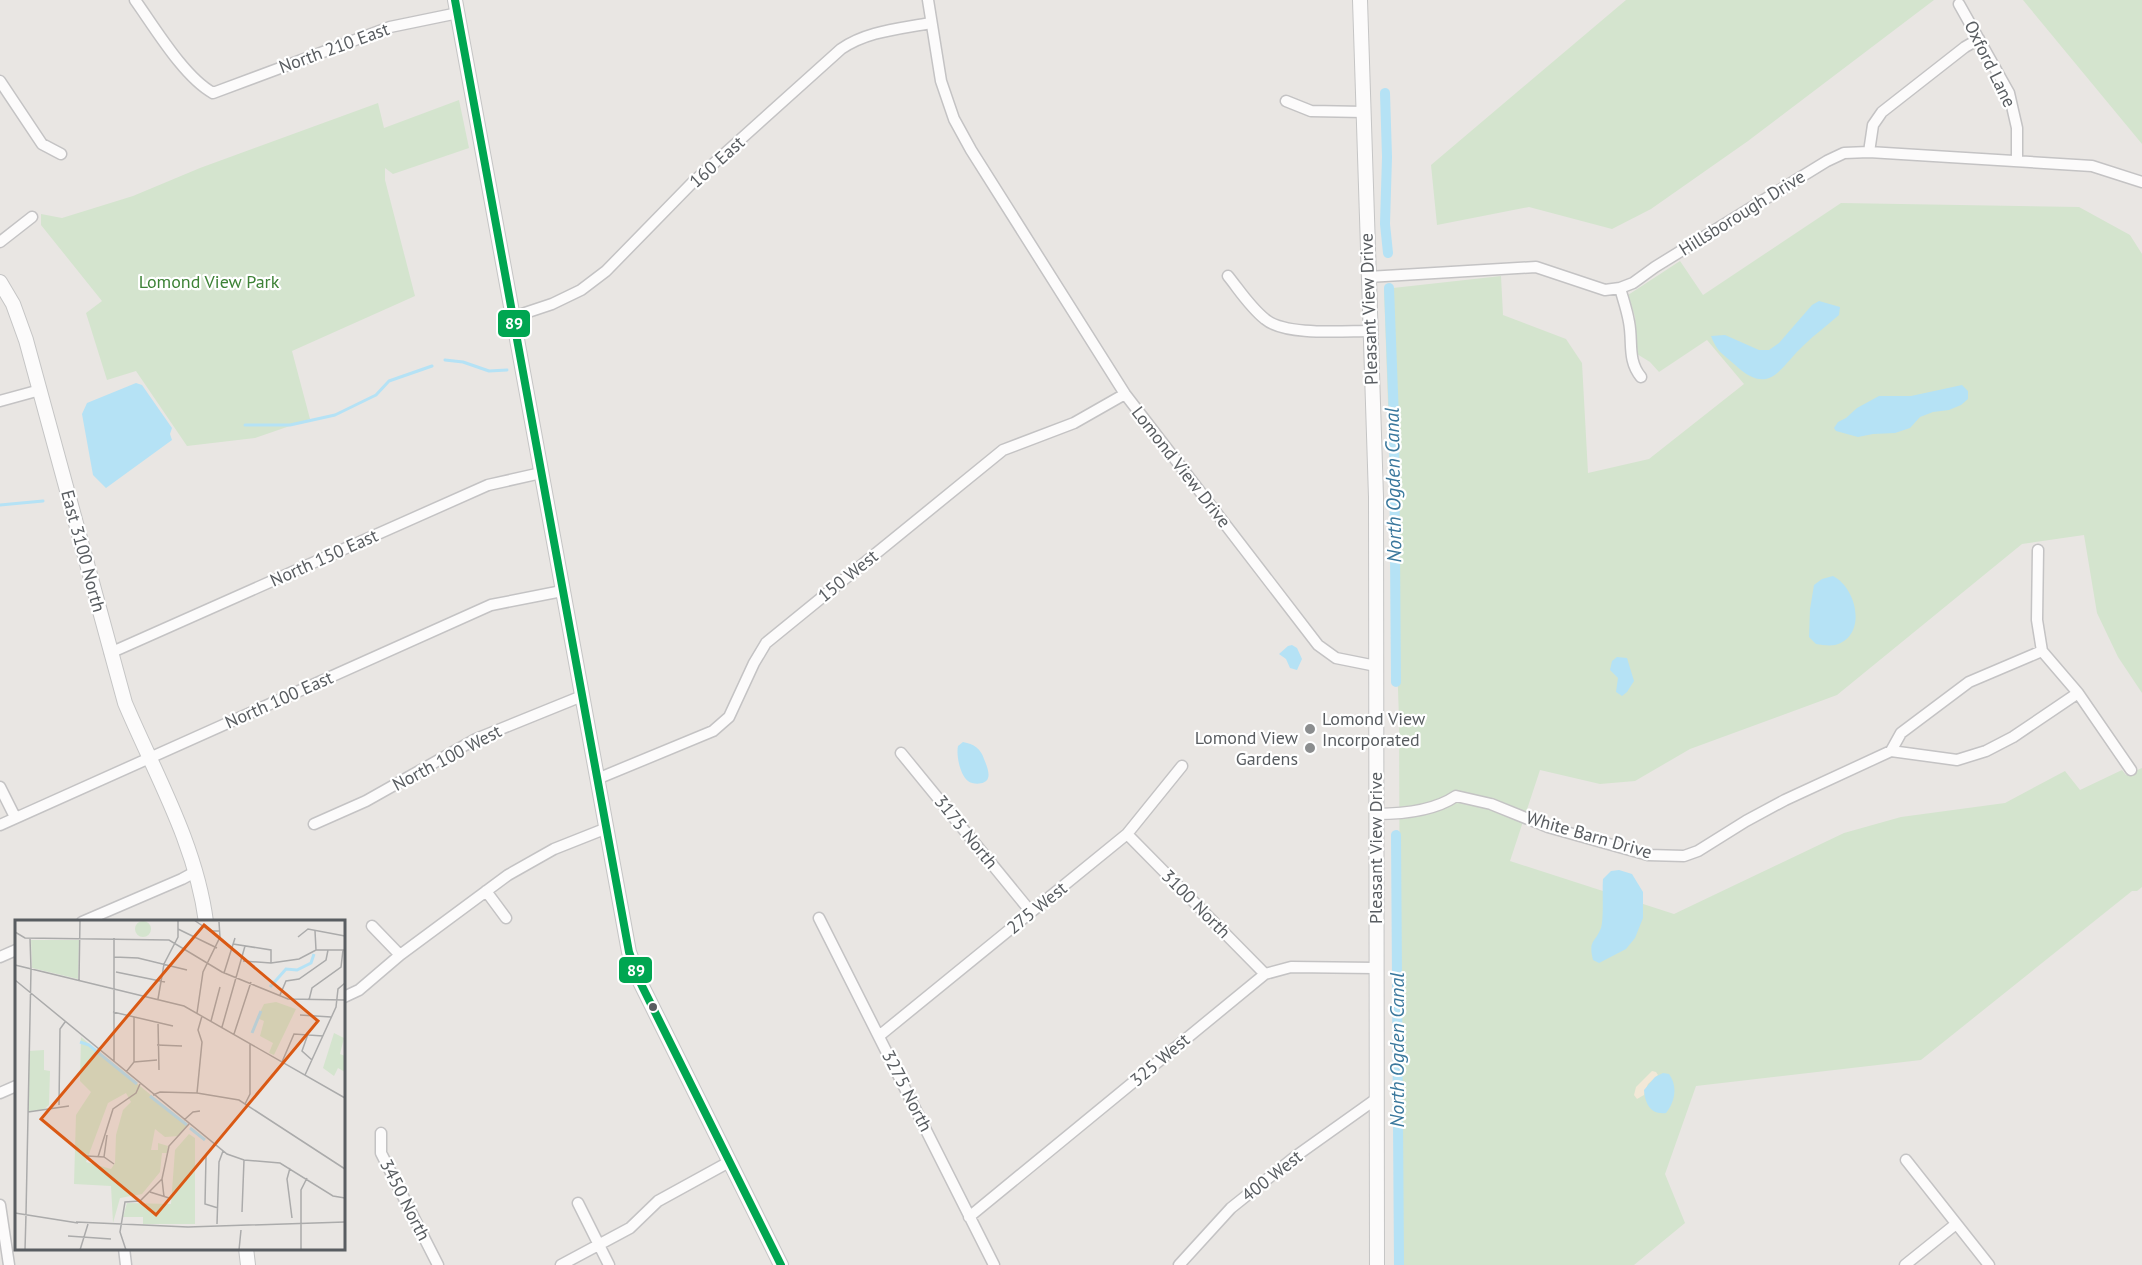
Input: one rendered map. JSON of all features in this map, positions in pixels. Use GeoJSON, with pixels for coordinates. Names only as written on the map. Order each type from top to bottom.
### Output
{"type":"FeatureCollection","features":[{"type":"Feature","properties":{"kind":"street","name":"North 210 East"},"geometry":{"type":"LineString","coordinates":[[135,0],[169,48],[201,86],[213,93],[390,27],[456,6]]}},
{"type":"Feature","properties":{"kind":"street","name":"Lomond View Drive"},"geometry":{"type":"LineString","coordinates":[[928,0],[940,81],[954,119],[971,150],[1125,394],[1318,645],[1336,658],[1376,666]]}},
{"type":"Feature","properties":{"kind":"street","name":"Pleasant View Drive"},"geometry":{"type":"LineString","coordinates":[[1360,0],[1376,497],[1377,1265]]}},
{"type":"Feature","properties":{"kind":"street","name":"Oxford Lane"},"geometry":{"type":"LineString","coordinates":[[1959,4],[2009,93],[2017,128],[2017,161]]}},
{"type":"Feature","properties":{"kind":"street"},"geometry":{"type":"LineString","coordinates":[[456,6],[629,952],[640,982],[781,1265]]}},
{"type":"Feature","properties":{"kind":"street","name":"160 East"},"geometry":{"type":"LineString","coordinates":[[513,317],[552,304],[581,290],[606,271],[692,183],[841,49],[854,40],[871,34],[930,23]]}},
{"type":"Feature","properties":{"kind":"street"},"geometry":{"type":"LineString","coordinates":[[1869,152],[1873,125],[1882,112],[1965,47],[1979,39]]}},
{"type":"Feature","properties":{"kind":"street"},"geometry":{"type":"LineString","coordinates":[[0,81],[42,144],[61,154]]}},
{"type":"Feature","properties":{"kind":"street"},"geometry":{"type":"LineString","coordinates":[[1286,101],[1311,111],[1364,112]]}},
{"type":"Feature","properties":{"kind":"street","name":"Hillsborough Drive"},"geometry":{"type":"LineString","coordinates":[[1620,288],[1633,283],[1655,267],[1827,161],[1844,153],[1869,152],[2092,166],[2142,182]]}},
{"type":"Feature","properties":{"kind":"street"},"geometry":{"type":"LineString","coordinates":[[0,242],[32,216]]}},
{"type":"Feature","properties":{"kind":"street"},"geometry":{"type":"LineString","coordinates":[[1368,277],[1536,267],[1590,287],[1605,290],[1620,288],[1629,323],[1631,359],[1635,370],[1641,377]]}},
{"type":"Feature","properties":{"kind":"street"},"geometry":{"type":"LineString","coordinates":[[1228,276],[1266,321],[1293,330],[1369,331]]}},
{"type":"Feature","properties":{"kind":"street","name":"East 3100 North"},"geometry":{"type":"LineString","coordinates":[[0,282],[17,314],[40,390],[125,703],[176,818],[203,896],[206,920]]}},
{"type":"Feature","properties":{"kind":"street"},"geometry":{"type":"LineString","coordinates":[[0,400],[40,390]]}},
{"type":"Feature","properties":{"kind":"street","name":"150 West"},"geometry":{"type":"LineString","coordinates":[[597,778],[713,731],[729,717],[766,643],[1003,450],[1074,423],[1125,394]]}},
{"type":"Feature","properties":{"kind":"street","name":"North 150 East"},"geometry":{"type":"LineString","coordinates":[[110,653],[488,485],[540,473]]}},
{"type":"Feature","properties":{"kind":"street"},"geometry":{"type":"LineString","coordinates":[[2038,550],[2037,620],[2042,651],[2078,693],[2131,770]]}},
{"type":"Feature","properties":{"kind":"street","name":"North 100 East"},"geometry":{"type":"LineString","coordinates":[[0,825],[491,605],[562,591]]}},
{"type":"Feature","properties":{"kind":"street","name":"White Barn Drive"},"geometry":{"type":"LineString","coordinates":[[1376,814],[1410,812],[1448,801],[1456,796],[1491,804],[1548,826],[1648,855],[1684,856],[1698,851],[1785,800],[1891,751],[1901,733],[1969,682],[2042,651]]}},
{"type":"Feature","properties":{"kind":"street"},"geometry":{"type":"LineString","coordinates":[[1891,751],[1957,760],[1986,751],[2013,737],[2078,693]]}},
{"type":"Feature","properties":{"kind":"street","name":"North 100 West"},"geometry":{"type":"LineString","coordinates":[[314,824],[366,801],[476,739],[582,696]]}},
{"type":"Feature","properties":{"kind":"street","name":"3175 North"},"geometry":{"type":"LineString","coordinates":[[901,753],[1031,912]]}},
{"type":"Feature","properties":{"kind":"street","name":"275 West"},"geometry":{"type":"LineString","coordinates":[[879,1036],[1127,834],[1182,766]]}},
{"type":"Feature","properties":{"kind":"street"},"geometry":{"type":"LineString","coordinates":[[0,787],[15,817]]}},
{"type":"Feature","properties":{"kind":"street"},"geometry":{"type":"LineString","coordinates":[[345,997],[359,990],[400,955],[508,875],[554,849],[607,828]]}},
{"type":"Feature","properties":{"kind":"street","name":"3100 North"},"geometry":{"type":"LineString","coordinates":[[1127,834],[1265,974]]}},
{"type":"Feature","properties":{"kind":"street"},"geometry":{"type":"LineString","coordinates":[[84,920],[195,872]]}},
{"type":"Feature","properties":{"kind":"street"},"geometry":{"type":"LineString","coordinates":[[486,891],[506,918]]}},
{"type":"Feature","properties":{"kind":"street","name":"3275 North"},"geometry":{"type":"LineString","coordinates":[[819,918],[994,1265]]}},
{"type":"Feature","properties":{"kind":"street"},"geometry":{"type":"LineString","coordinates":[[372,926],[400,955]]}},
{"type":"Feature","properties":{"kind":"street"},"geometry":{"type":"LineString","coordinates":[[0,957],[15,950]]}},
{"type":"Feature","properties":{"kind":"street","name":"325 West"},"geometry":{"type":"LineString","coordinates":[[969,1217],[1265,974],[1291,968],[1375,968]]}},
{"type":"Feature","properties":{"kind":"street"},"geometry":{"type":"LineString","coordinates":[[0,1093],[15,1086]]}},
{"type":"Feature","properties":{"kind":"street","name":"400 West"},"geometry":{"type":"LineString","coordinates":[[1179,1265],[1231,1208],[1296,1156],[1376,1099]]}},
{"type":"Feature","properties":{"kind":"street","name":"3450 North"},"geometry":{"type":"LineString","coordinates":[[381,1133],[381,1153],[438,1265]]}},
{"type":"Feature","properties":{"kind":"street"},"geometry":{"type":"LineString","coordinates":[[1906,1160],[1989,1265]]}},
{"type":"Feature","properties":{"kind":"street"},"geometry":{"type":"LineString","coordinates":[[561,1265],[630,1228],[658,1201],[729,1162]]}},
{"type":"Feature","properties":{"kind":"street"},"geometry":{"type":"LineString","coordinates":[[578,1203],[609,1265]]}},
{"type":"Feature","properties":{"kind":"street"},"geometry":{"type":"LineString","coordinates":[[0,1205],[9,1265]]}},
{"type":"Feature","properties":{"kind":"street"},"geometry":{"type":"LineString","coordinates":[[1905,1265],[1956,1224]]}},
{"type":"Feature","properties":{"kind":"street"},"geometry":{"type":"LineString","coordinates":[[124,1250],[126,1265]]}},
{"type":"Feature","properties":{"kind":"street"},"geometry":{"type":"LineString","coordinates":[[246,1250],[248,1265]]}},
{"type":"Feature","properties":{"kind":"green space"},"geometry":{"type":"Polygon","coordinates":[[[1626,0],[1934,0],[1748,141],[1651,209],[1612,229],[1529,207],[1437,225],[1431,165],[1626,0]]]}},
{"type":"Feature","properties":{"kind":"green space"},"geometry":{"type":"Polygon","coordinates":[[[2023,0],[2142,0],[2142,144],[2023,0]]]}},
{"type":"Feature","properties":{"kind":"green space","name":"Lomond View Park"},"geometry":{"type":"Polygon","coordinates":[[[459,100],[469,148],[393,174],[385,168],[385,180],[415,296],[292,351],[310,419],[255,438],[187,446],[136,371],[107,380],[86,313],[102,301],[41,225],[41,214],[62,218],[133,196],[200,168],[378,103],[384,128],[459,100]]]}},
{"type":"Feature","properties":{"kind":"green space"},"geometry":{"type":"Polygon","coordinates":[[[1841,203],[2079,207],[2130,235],[2142,254],[2142,693],[2118,657],[2097,613],[2084,535],[2022,544],[1837,695],[1690,749],[1635,781],[1600,784],[1540,770],[1510,861],[1674,914],[1844,833],[1901,817],[2005,803],[2065,771],[2080,790],[2122,770],[2126,775],[2142,768],[2142,887],[2137,891],[2132,891],[1921,1060],[1696,1086],[1665,1174],[1685,1223],[1634,1265],[1401,1265],[1399,718],[1384,289],[1501,276],[1503,315],[1566,339],[1582,363],[1588,473],[1649,459],[1744,384],[1707,340],[1659,372],[1650,362],[1637,354],[1635,317],[1628,295],[1680,261],[1703,295],[1841,203]]]}},
{"type":"Feature","properties":{"kind":"sand"},"geometry":{"type":"Polygon","coordinates":[[[1652,1071],[1658,1075],[1648,1084],[1644,1095],[1637,1099],[1634,1095],[1636,1087],[1652,1071]]]}},
{"type":"Feature","properties":{"kind":"water"},"geometry":{"type":"Polygon","coordinates":[[[1819,301],[1840,307],[1839,315],[1808,341],[1780,370],[1765,379],[1757,379],[1746,374],[1720,352],[1711,336],[1725,335],[1759,350],[1769,350],[1779,343],[1812,305],[1819,301]]]}},
{"type":"Feature","properties":{"kind":"water"},"geometry":{"type":"Polygon","coordinates":[[[136,383],[142,385],[172,428],[170,434],[172,440],[106,488],[93,475],[82,414],[87,403],[136,383]]]}},
{"type":"Feature","properties":{"kind":"water"},"geometry":{"type":"Polygon","coordinates":[[[1962,385],[1968,391],[1968,399],[1961,405],[1920,417],[1910,428],[1895,433],[1858,437],[1836,431],[1834,428],[1838,422],[1857,408],[1879,396],[1911,396],[1962,385]]]}},
{"type":"Feature","properties":{"kind":"water"},"geometry":{"type":"Polygon","coordinates":[[[1833,576],[1841,582],[1853,601],[1855,622],[1852,632],[1845,640],[1835,645],[1816,644],[1809,637],[1814,585],[1822,579],[1833,576]]]}},
{"type":"Feature","properties":{"kind":"water"},"geometry":{"type":"Polygon","coordinates":[[[1292,645],[1297,648],[1302,659],[1297,670],[1290,668],[1286,659],[1279,654],[1292,645]]]}},
{"type":"Feature","properties":{"kind":"water"},"geometry":{"type":"Polygon","coordinates":[[[1617,657],[1627,658],[1634,681],[1622,696],[1616,692],[1618,678],[1610,670],[1612,661],[1617,657]]]}},
{"type":"Feature","properties":{"kind":"water"},"geometry":{"type":"Polygon","coordinates":[[[963,742],[970,744],[983,755],[988,774],[985,782],[976,784],[965,778],[958,759],[958,746],[963,742]]]}},
{"type":"Feature","properties":{"kind":"water"},"geometry":{"type":"Polygon","coordinates":[[[1619,870],[1632,874],[1643,892],[1643,918],[1635,938],[1626,949],[1599,963],[1593,960],[1591,949],[1602,924],[1603,879],[1611,871],[1619,870]]]}},
{"type":"Feature","properties":{"kind":"water"},"geometry":{"type":"Polygon","coordinates":[[[1663,1073],[1669,1074],[1674,1084],[1673,1099],[1666,1113],[1656,1112],[1650,1108],[1644,1090],[1655,1077],[1663,1073]]]}},
{"type":"Feature","properties":{"kind":"waterway","name":"North Ogden Canal"},"geometry":{"type":"LineString","coordinates":[[1385,93],[1387,157],[1385,224],[1388,253]]}},
{"type":"Feature","properties":{"kind":"waterway","name":"North Ogden Canal"},"geometry":{"type":"LineString","coordinates":[[1389,288],[1394,418],[1396,682]]}},
{"type":"Feature","properties":{"kind":"waterway"},"geometry":{"type":"LineString","coordinates":[[445,360],[463,362],[489,371],[507,370]]}},
{"type":"Feature","properties":{"kind":"waterway"},"geometry":{"type":"LineString","coordinates":[[245,425],[290,425],[335,415],[376,395],[389,381],[432,366]]}},
{"type":"Feature","properties":{"kind":"waterway"},"geometry":{"type":"LineString","coordinates":[[0,505],[43,501]]}},
{"type":"Feature","properties":{"kind":"waterway","name":"North Ogden Canal"},"geometry":{"type":"LineString","coordinates":[[1396,835],[1399,1265]]}},
{"type":"Feature","properties":{"kind":"transit line","name":"89"},"geometry":{"type":"LineString","coordinates":[[455,0],[629,952],[640,982],[781,1265]]}},
{"type":"Feature","properties":{"kind":"place","name":"Lomond View Incorporated"},"geometry":{"type":"Point","coordinates":[1310,729]}},
{"type":"Feature","properties":{"kind":"place","name":"Lomond View Gardens"},"geometry":{"type":"Point","coordinates":[1310,748]}}]}
